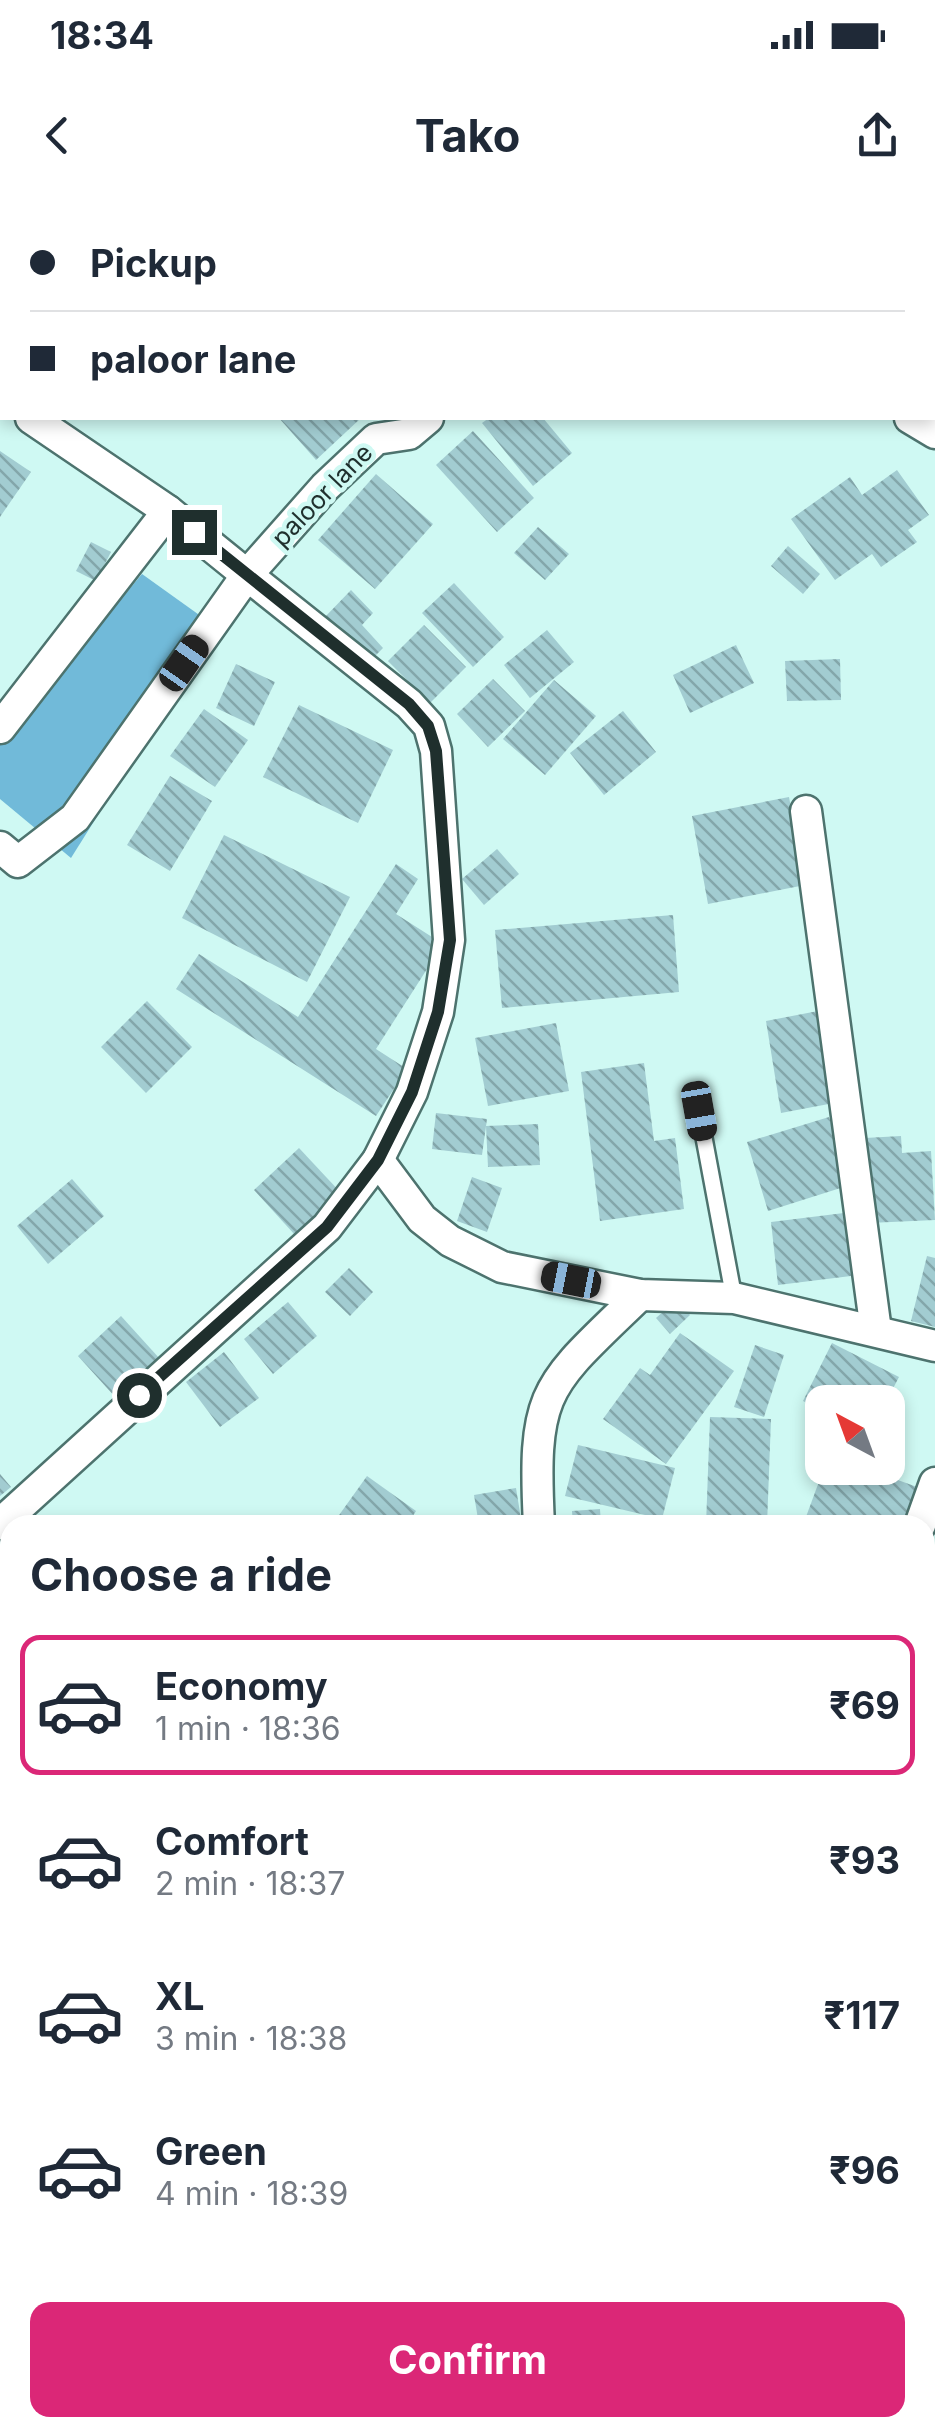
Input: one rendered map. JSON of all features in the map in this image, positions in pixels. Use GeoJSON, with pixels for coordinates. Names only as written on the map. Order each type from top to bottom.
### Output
{"type":"FeatureCollection","features":[{"type":"Feature","properties":{"kind":"street"},"geometry":{"type":"LineString","coordinates":[[10,1515],[327,1227],[378,1160],[412,1092],[438,1012],[450,940],[434,738],[409,704],[168,510],[34,420]]}},
{"type":"Feature","properties":{"kind":"street","name":"paloor lane"},"geometry":{"type":"LineString","coordinates":[[0,848],[18,862],[75,818],[246,575],[325,486],[376,439],[409,434],[426,420]]}},
{"type":"Feature","properties":{"kind":"street"},"geometry":{"type":"LineString","coordinates":[[913,420],[935,434]]}},
{"type":"Feature","properties":{"kind":"street"},"geometry":{"type":"LineString","coordinates":[[0,728],[168,510]]}},
{"type":"Feature","properties":{"kind":"street"},"geometry":{"type":"LineString","coordinates":[[806,810],[876,1331]]}},
{"type":"Feature","properties":{"kind":"street"},"geometry":{"type":"LineString","coordinates":[[378,1160],[422,1219],[450,1242],[502,1267],[640,1294],[734,1298],[935,1346]]}},
{"type":"Feature","properties":{"kind":"street"},"geometry":{"type":"LineString","coordinates":[[539,1515],[535,1447],[558,1374],[640,1294]]}},
{"type":"Feature","properties":{"kind":"street"},"geometry":{"type":"LineString","coordinates":[[924,1515],[935,1483]]}},
{"type":"Feature","properties":{"kind":"lane"},"geometry":{"type":"LineString","coordinates":[[699,1111],[734,1298]]}},
{"type":"Feature","properties":{"kind":"water"},"geometry":{"type":"Polygon","coordinates":[[[142,574],[216,627],[71,858],[0,799],[0,743],[142,574]]]}},
{"type":"Feature","properties":{"kind":"building"},"geometry":{"type":"Polygon","coordinates":[[[281,420],[359,420],[316,460],[281,420]]]}},
{"type":"Feature","properties":{"kind":"building"},"geometry":{"type":"Polygon","coordinates":[[[545,420],[572,453],[533,486],[482,423],[545,420]]]}},
{"type":"Feature","properties":{"kind":"building"},"geometry":{"type":"Polygon","coordinates":[[[473,431],[534,498],[497,532],[436,465],[473,431]]]}},
{"type":"Feature","properties":{"kind":"building"},"geometry":{"type":"Polygon","coordinates":[[[0,451],[31,472],[0,517],[0,451]]]}},
{"type":"Feature","properties":{"kind":"building"},"geometry":{"type":"Polygon","coordinates":[[[897,470],[929,515],[908,530],[917,542],[881,567],[872,554],[835,580],[791,519],[850,477],[862,495],[897,470]]]}},
{"type":"Feature","properties":{"kind":"building"},"geometry":{"type":"Polygon","coordinates":[[[376,474],[433,524],[375,589],[318,540],[376,474]]]}},
{"type":"Feature","properties":{"kind":"building"},"geometry":{"type":"Polygon","coordinates":[[[538,527],[569,554],[545,580],[514,553],[538,527]]]}},
{"type":"Feature","properties":{"kind":"building"},"geometry":{"type":"Polygon","coordinates":[[[91,542],[111,552],[96,581],[76,571],[91,542]]]}},
{"type":"Feature","properties":{"kind":"building"},"geometry":{"type":"Polygon","coordinates":[[[788,546],[820,574],[803,594],[771,566],[788,546]]]}},
{"type":"Feature","properties":{"kind":"building"},"geometry":{"type":"Polygon","coordinates":[[[454,583],[504,637],[473,667],[422,613],[454,583]]]}},
{"type":"Feature","properties":{"kind":"building"},"geometry":{"type":"Polygon","coordinates":[[[351,590],[373,613],[362,625],[383,648],[369,662],[325,617],[351,590]]]}},
{"type":"Feature","properties":{"kind":"building"},"geometry":{"type":"Polygon","coordinates":[[[424,625],[466,667],[430,703],[388,661],[424,625]]]}},
{"type":"Feature","properties":{"kind":"building"},"geometry":{"type":"Polygon","coordinates":[[[547,630],[574,662],[530,698],[504,665],[547,630]]]}},
{"type":"Feature","properties":{"kind":"building"},"geometry":{"type":"Polygon","coordinates":[[[736,645],[754,683],[690,713],[673,675],[736,645]]]}},
{"type":"Feature","properties":{"kind":"building"},"geometry":{"type":"Polygon","coordinates":[[[840,659],[841,700],[787,701],[785,661],[840,659]]]}},
{"type":"Feature","properties":{"kind":"building"},"geometry":{"type":"Polygon","coordinates":[[[236,664],[275,682],[254,726],[216,708],[236,664]]]}},
{"type":"Feature","properties":{"kind":"building"},"geometry":{"type":"Polygon","coordinates":[[[493,679],[525,711],[488,747],[457,714],[493,679]]]}},
{"type":"Feature","properties":{"kind":"building"},"geometry":{"type":"Polygon","coordinates":[[[554,680],[596,716],[545,775],[503,739],[554,680]]]}},
{"type":"Feature","properties":{"kind":"building"},"geometry":{"type":"Polygon","coordinates":[[[299,705],[393,750],[358,823],[263,777],[299,705]]]}},
{"type":"Feature","properties":{"kind":"building"},"geometry":{"type":"Polygon","coordinates":[[[204,709],[248,740],[215,787],[170,756],[204,709]]]}},
{"type":"Feature","properties":{"kind":"building"},"geometry":{"type":"Polygon","coordinates":[[[623,711],[656,752],[604,795],[570,753],[623,711]]]}},
{"type":"Feature","properties":{"kind":"building"},"geometry":{"type":"Polygon","coordinates":[[[170,776],[212,801],[170,871],[127,845],[170,776]]]}},
{"type":"Feature","properties":{"kind":"building"},"geometry":{"type":"Polygon","coordinates":[[[789,797],[805,885],[708,904],[692,816],[789,797]]]}},
{"type":"Feature","properties":{"kind":"building"},"geometry":{"type":"Polygon","coordinates":[[[224,835],[350,897],[307,982],[182,918],[224,835]]]}},
{"type":"Feature","properties":{"kind":"building"},"geometry":{"type":"Polygon","coordinates":[[[497,849],[519,874],[484,905],[462,879],[497,849]]]}},
{"type":"Feature","properties":{"kind":"building"},"geometry":{"type":"Polygon","coordinates":[[[396,864],[418,879],[396,914],[443,944],[376,1049],[407,1069],[376,1116],[176,989],[199,954],[298,1017],[396,864]]]}},
{"type":"Feature","properties":{"kind":"building"},"geometry":{"type":"Polygon","coordinates":[[[673,915],[679,992],[502,1008],[495,930],[673,915]]]}},
{"type":"Feature","properties":{"kind":"building"},"geometry":{"type":"Polygon","coordinates":[[[147,1001],[192,1047],[146,1093],[101,1047],[147,1001]]]}},
{"type":"Feature","properties":{"kind":"building"},"geometry":{"type":"Polygon","coordinates":[[[818,1011],[834,1103],[781,1113],[766,1021],[818,1011]]]}},
{"type":"Feature","properties":{"kind":"building"},"geometry":{"type":"Polygon","coordinates":[[[556,1023],[569,1091],[488,1106],[475,1038],[556,1023]]]}},
{"type":"Feature","properties":{"kind":"building"},"geometry":{"type":"Polygon","coordinates":[[[644,1063],[654,1141],[675,1138],[684,1209],[600,1221],[581,1072],[644,1063]]]}},
{"type":"Feature","properties":{"kind":"building"},"geometry":{"type":"Polygon","coordinates":[[[436,1113],[487,1119],[482,1155],[432,1149],[436,1113]]]}},
{"type":"Feature","properties":{"kind":"building"},"geometry":{"type":"Polygon","coordinates":[[[829,1117],[850,1185],[768,1211],[747,1142],[829,1117]]]}},
{"type":"Feature","properties":{"kind":"building"},"geometry":{"type":"Polygon","coordinates":[[[538,1124],[540,1165],[488,1167],[486,1126],[538,1124]]]}},
{"type":"Feature","properties":{"kind":"building"},"geometry":{"type":"Polygon","coordinates":[[[901,1136],[902,1153],[931,1151],[935,1220],[869,1223],[865,1138],[901,1136]]]}},
{"type":"Feature","properties":{"kind":"building"},"geometry":{"type":"Polygon","coordinates":[[[299,1148],[341,1193],[295,1235],[254,1190],[299,1148]]]}},
{"type":"Feature","properties":{"kind":"building"},"geometry":{"type":"Polygon","coordinates":[[[472,1177],[502,1188],[487,1232],[457,1221],[472,1177]]]}},
{"type":"Feature","properties":{"kind":"building"},"geometry":{"type":"Polygon","coordinates":[[[72,1179],[104,1216],[48,1264],[17,1226],[72,1179]]]}},
{"type":"Feature","properties":{"kind":"building"},"geometry":{"type":"Polygon","coordinates":[[[852,1212],[859,1275],[778,1285],[771,1222],[852,1212]]]}},
{"type":"Feature","properties":{"kind":"building"},"geometry":{"type":"Polygon","coordinates":[[[927,1256],[935,1258],[935,1327],[911,1321],[927,1256]]]}},
{"type":"Feature","properties":{"kind":"building"},"geometry":{"type":"Polygon","coordinates":[[[349,1268],[373,1292],[350,1316],[325,1292],[349,1268]]]}},
{"type":"Feature","properties":{"kind":"building"},"geometry":{"type":"Polygon","coordinates":[[[676,1300],[690,1315],[670,1334],[656,1318],[676,1300]]]}},
{"type":"Feature","properties":{"kind":"building"},"geometry":{"type":"Polygon","coordinates":[[[288,1302],[317,1336],[273,1374],[244,1339],[288,1302]]]}},
{"type":"Feature","properties":{"kind":"building"},"geometry":{"type":"Polygon","coordinates":[[[121,1316],[160,1359],[117,1399],[78,1356],[121,1316]]]}},
{"type":"Feature","properties":{"kind":"building"},"geometry":{"type":"Polygon","coordinates":[[[680,1333],[734,1371],[666,1464],[603,1419],[640,1368],[650,1375],[680,1333]]]}},
{"type":"Feature","properties":{"kind":"building"},"geometry":{"type":"Polygon","coordinates":[[[832,1343],[899,1377],[895,1385],[811,1385],[832,1343]]]}},
{"type":"Feature","properties":{"kind":"building"},"geometry":{"type":"Polygon","coordinates":[[[755,1345],[784,1355],[764,1417],[734,1407],[755,1345]]]}},
{"type":"Feature","properties":{"kind":"building"},"geometry":{"type":"Polygon","coordinates":[[[224,1352],[259,1398],[220,1427],[186,1382],[224,1352]]]}},
{"type":"Feature","properties":{"kind":"building"},"geometry":{"type":"Polygon","coordinates":[[[710,1417],[771,1419],[767,1515],[706,1515],[710,1417]]]}},
{"type":"Feature","properties":{"kind":"building"},"geometry":{"type":"Polygon","coordinates":[[[578,1445],[675,1468],[663,1515],[645,1515],[565,1496],[578,1445]]]}},
{"type":"Feature","properties":{"kind":"building"},"geometry":{"type":"Polygon","coordinates":[[[0,1474],[11,1487],[0,1496],[0,1474]]]}},
{"type":"Feature","properties":{"kind":"building"},"geometry":{"type":"Polygon","coordinates":[[[367,1476],[416,1511],[413,1515],[339,1515],[367,1476]]]}},
{"type":"Feature","properties":{"kind":"building"},"geometry":{"type":"Polygon","coordinates":[[[905,1483],[917,1487],[907,1515],[807,1515],[818,1485],[905,1483]]]}},
{"type":"Feature","properties":{"kind":"building"},"geometry":{"type":"Polygon","coordinates":[[[516,1488],[520,1515],[477,1515],[474,1495],[516,1488]]]}},
{"type":"Feature","properties":{"kind":"building"},"geometry":{"type":"Polygon","coordinates":[[[600,1509],[600,1515],[572,1515],[572,1511],[600,1509]]]}},
{"type":"Feature","properties":{"kind":"route"},"geometry":{"type":"LineString","coordinates":[[139,1395],[327,1227],[378,1160],[412,1092],[438,1012],[450,940],[436,751],[428,726],[409,704],[194,532]]}}]}
